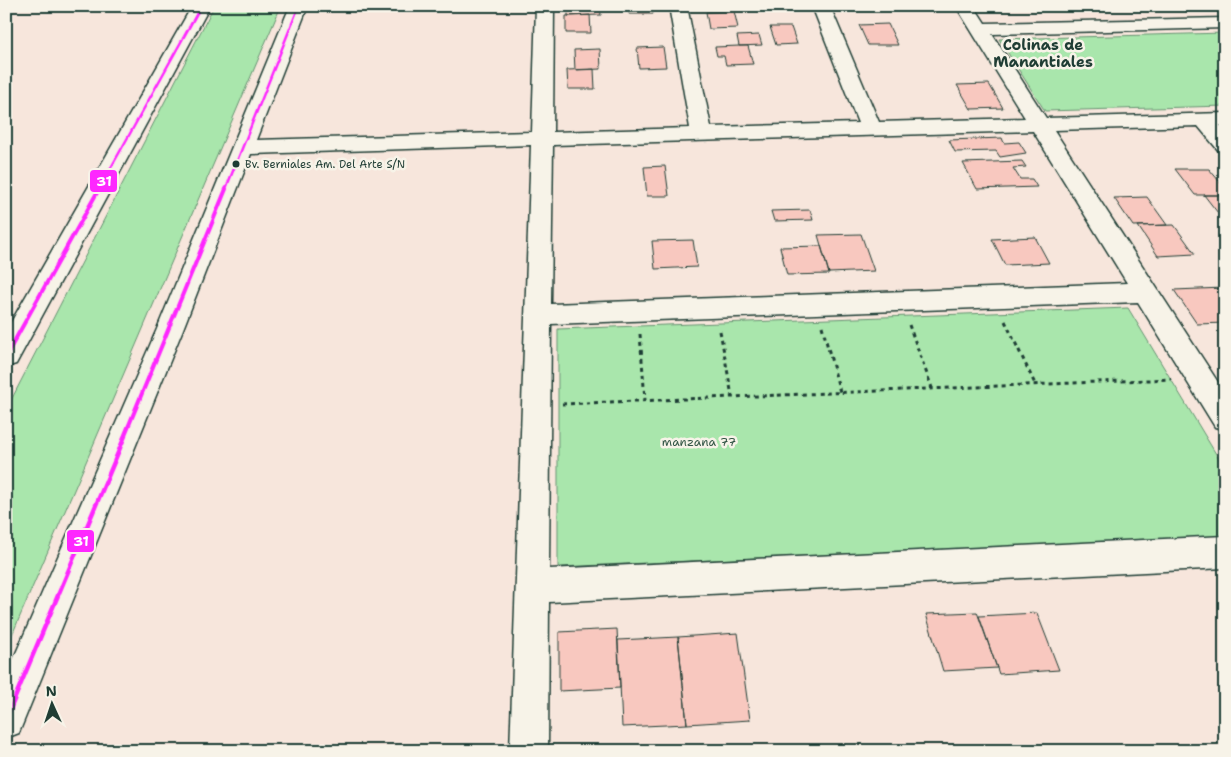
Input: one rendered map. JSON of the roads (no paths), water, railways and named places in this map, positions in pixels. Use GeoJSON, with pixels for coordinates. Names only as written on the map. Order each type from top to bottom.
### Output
{"type":"FeatureCollection","features":[{"type":"Feature","properties":{"kind":"street"},"geometry":{"type":"LineString","coordinates":[[6,356],[201,6]]}},
{"type":"Feature","properties":{"kind":"street"},"geometry":{"type":"LineString","coordinates":[[6,720],[166,338],[299,6]]}},
{"type":"Feature","properties":{"kind":"street"},"geometry":{"type":"LineString","coordinates":[[529,751],[545,6]]}},
{"type":"Feature","properties":{"kind":"street"},"geometry":{"type":"LineString","coordinates":[[678,6],[702,134]]}},
{"type":"Feature","properties":{"kind":"street"},"geometry":{"type":"LineString","coordinates":[[821,6],[872,129]]}},
{"type":"Feature","properties":{"kind":"street"},"geometry":{"type":"LineString","coordinates":[[965,6],[1225,418]]}},
{"type":"Feature","properties":{"kind":"street"},"geometry":{"type":"LineString","coordinates":[[980,30],[1225,23]]}},
{"type":"Feature","properties":{"kind":"street"},"geometry":{"type":"LineString","coordinates":[[243,147],[1225,119]]}},
{"type":"Feature","properties":{"kind":"street"},"geometry":{"type":"LineString","coordinates":[[1203,120],[1225,145]]}},
{"type":"Feature","properties":{"kind":"street"},"geometry":{"type":"LineString","coordinates":[[539,314],[1145,292]]}},
{"type":"Feature","properties":{"kind":"street"},"geometry":{"type":"LineString","coordinates":[[533,586],[1225,552]]}},
{"type":"Feature","properties":{"kind":"place","name":"Bv. Berniales Am. Del Arte S/N"},"geometry":{"type":"Point","coordinates":[236,164]}},
{"type":"Feature","properties":{"kind":"district","name":"Colinas de Manantiales"},"geometry":{"type":"Point","coordinates":[1043,54]}},
{"type":"Feature","properties":{"kind":"park label","name":"manzana 77"},"geometry":{"type":"Point","coordinates":[699,442]}}]}
